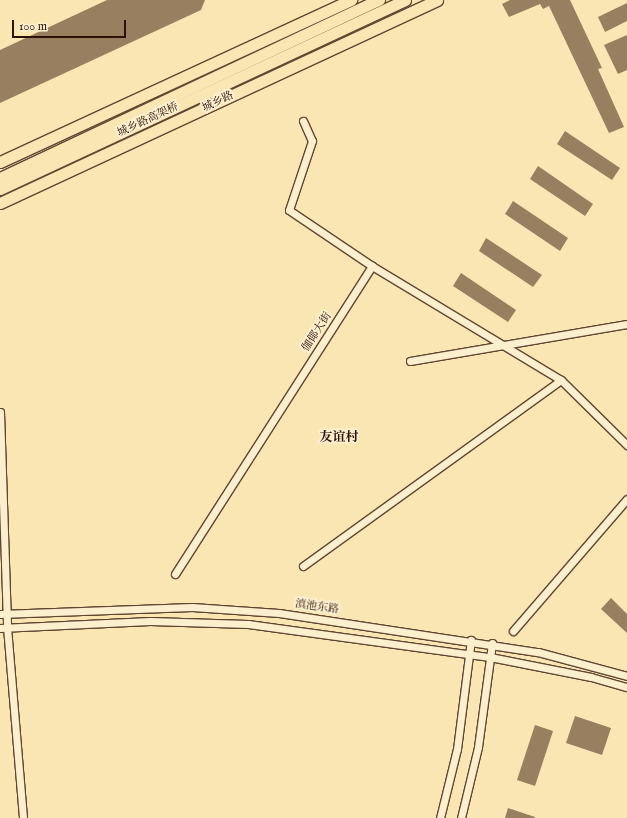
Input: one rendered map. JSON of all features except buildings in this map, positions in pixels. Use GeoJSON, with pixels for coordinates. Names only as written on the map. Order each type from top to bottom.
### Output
{"type":"FeatureCollection","features":[{"type":"Feature","properties":{"kind":"highway"},"geometry":{"type":"LineString","coordinates":[[0,162],[352,0]]}},
{"type":"Feature","properties":{"kind":"highway","name":"城乡路高架桥"},"geometry":{"type":"LineString","coordinates":[[0,178],[379,0]]}},
{"type":"Feature","properties":{"kind":"highway","name":"城乡路高架桥"},"geometry":{"type":"LineString","coordinates":[[0,189],[405,0]]}},
{"type":"Feature","properties":{"kind":"highway","name":"城乡路"},"geometry":{"type":"LineString","coordinates":[[0,203],[437,0]]}},
{"type":"Feature","properties":{"kind":"street"},"geometry":{"type":"LineString","coordinates":[[303,121],[312,141],[289,210],[372,266],[560,380],[627,445]]}},
{"type":"Feature","properties":{"kind":"street","name":"伽倻大街"},"geometry":{"type":"LineString","coordinates":[[176,574],[372,266]]}},
{"type":"Feature","properties":{"kind":"street"},"geometry":{"type":"LineString","coordinates":[[410,361],[627,324]]}},
{"type":"Feature","properties":{"kind":"street"},"geometry":{"type":"LineString","coordinates":[[303,566],[560,380]]}},
{"type":"Feature","properties":{"kind":"street"},"geometry":{"type":"LineString","coordinates":[[0,412],[3,628],[23,818]]}},
{"type":"Feature","properties":{"kind":"street"},"geometry":{"type":"LineString","coordinates":[[513,631],[627,500]]}},
{"type":"Feature","properties":{"kind":"street","name":"滇池东路"},"geometry":{"type":"LineString","coordinates":[[3,614],[192,607],[279,613],[492,643],[538,652],[627,676]]}},
{"type":"Feature","properties":{"kind":"street"},"geometry":{"type":"LineString","coordinates":[[3,628],[202,621],[298,629],[490,657],[591,677],[627,687]]}},
{"type":"Feature","properties":{"kind":"street"},"geometry":{"type":"LineString","coordinates":[[440,818],[457,749],[471,640]]}},
{"type":"Feature","properties":{"kind":"street"},"geometry":{"type":"LineString","coordinates":[[461,818],[478,747],[492,643]]}},
{"type":"Feature","properties":{"kind":"district","name":"友谊村"},"geometry":{"type":"Point","coordinates":[339,438]}}]}
